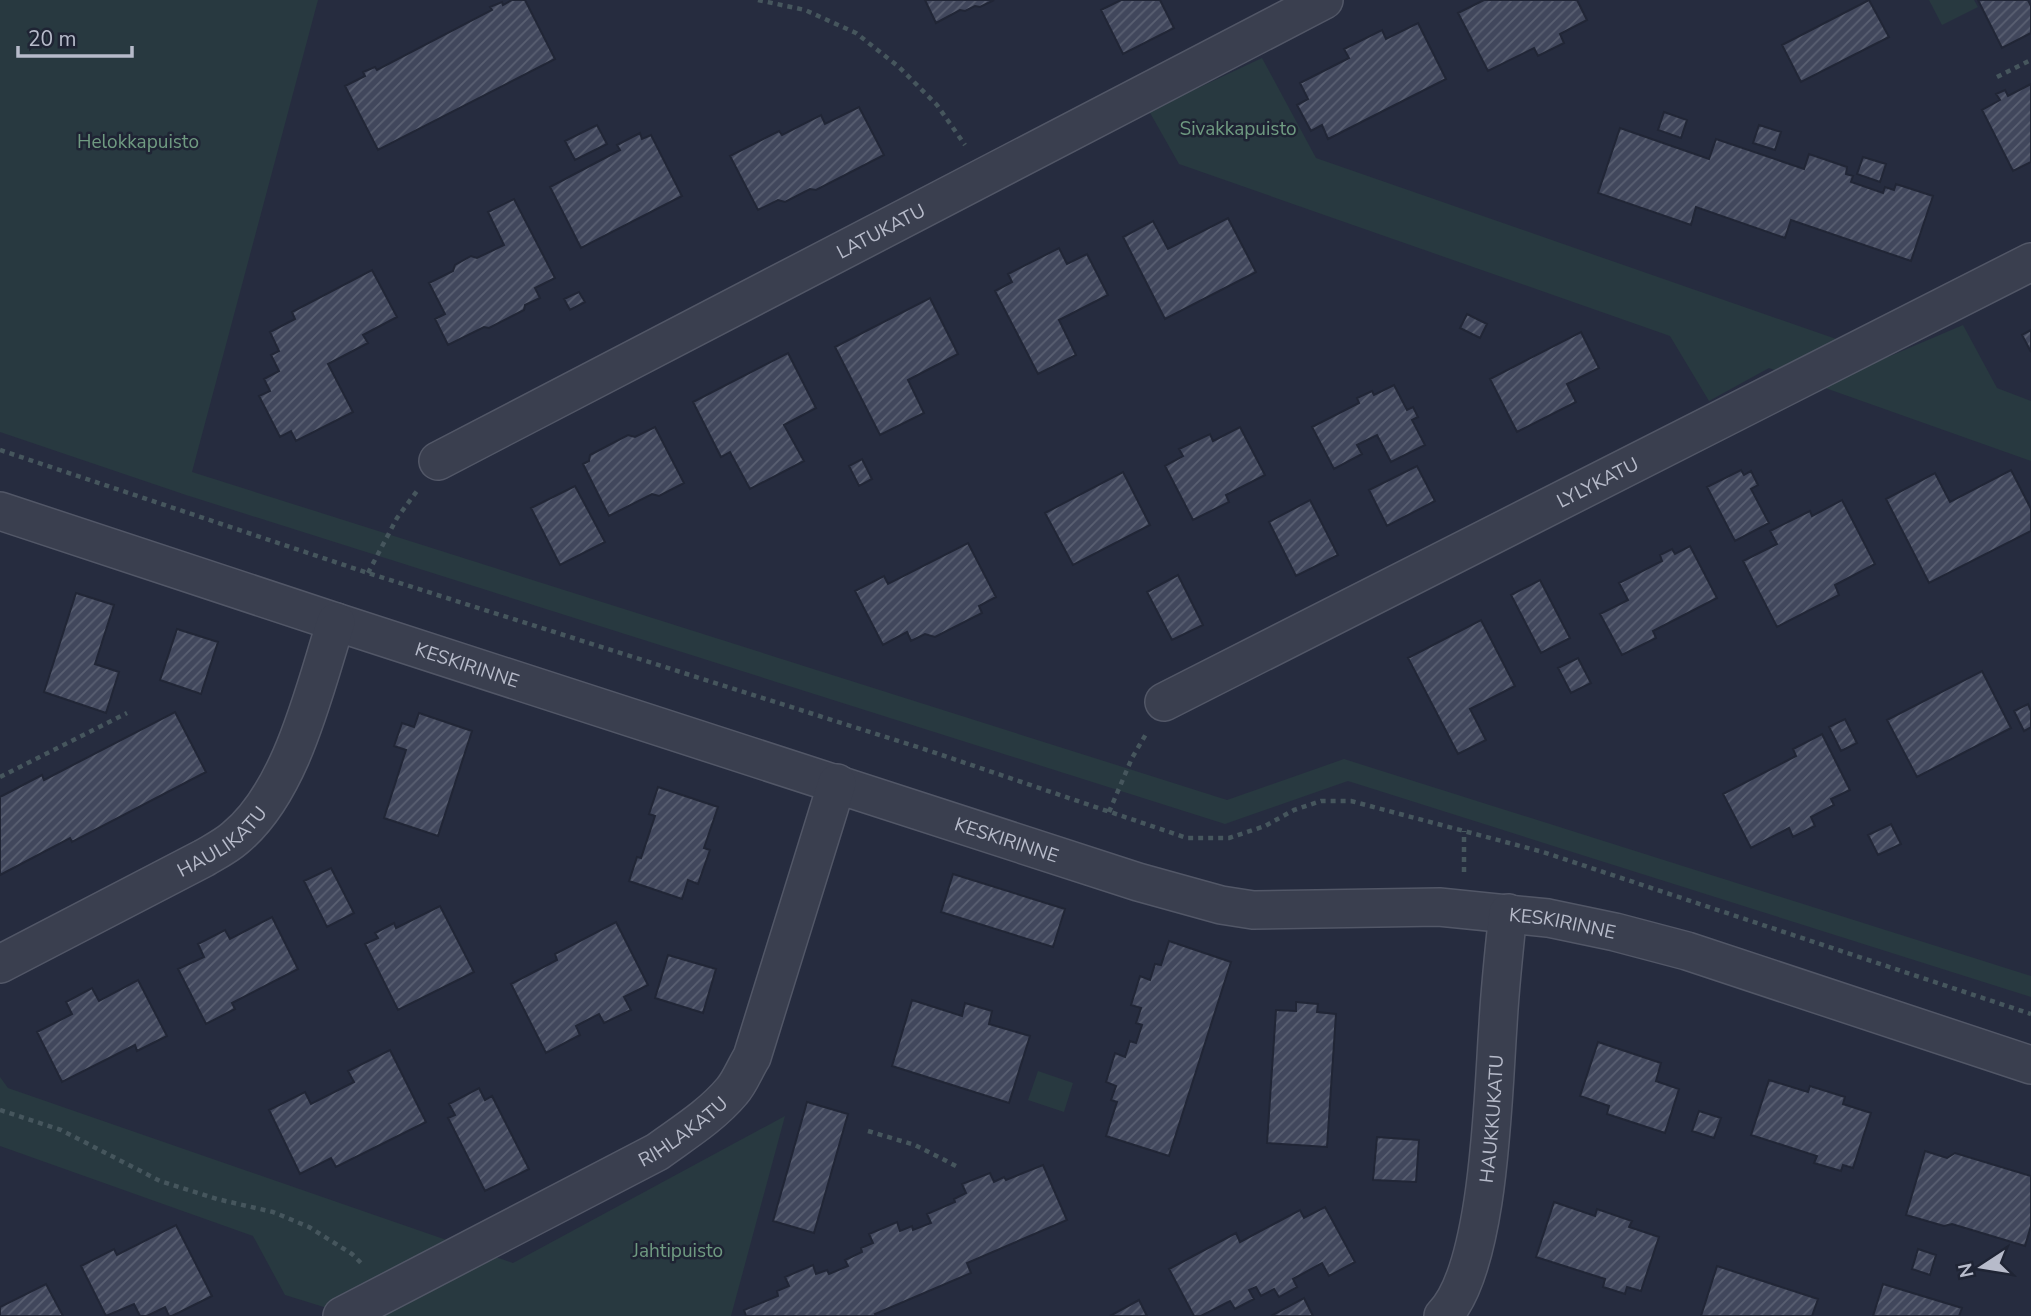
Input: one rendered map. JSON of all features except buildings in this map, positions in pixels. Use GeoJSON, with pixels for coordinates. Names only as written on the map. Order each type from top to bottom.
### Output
{"type":"FeatureCollection","features":[{"type":"Feature","properties":{"kind":"street","name":"LATUKATU"},"geometry":{"type":"LineString","coordinates":[[438,461],[1324,0]]}},
{"type":"Feature","properties":{"kind":"street","name":"LYLYKATU"},"geometry":{"type":"LineString","coordinates":[[1164,702],[2031,262]]}},
{"type":"Feature","properties":{"kind":"street","name":"KESKIRINNE"},"geometry":{"type":"LineString","coordinates":[[0,511],[1138,881],[1221,905],[1253,909],[1439,907],[1548,918],[1687,951],[2031,1065]]}},
{"type":"Feature","properties":{"kind":"street","name":"HAULIKATU"},"geometry":{"type":"LineString","coordinates":[[0,964],[204,858],[235,838],[254,819],[276,790],[294,751],[336,622]]}},
{"type":"Feature","properties":{"kind":"street","name":"RIHLAKATU"},"geometry":{"type":"LineString","coordinates":[[342,1316],[657,1152],[700,1121],[734,1089],[751,1057],[837,783]]}},
{"type":"Feature","properties":{"kind":"street","name":"HAUKKUKATU"},"geometry":{"type":"LineString","coordinates":[[1443,1316],[1465,1282],[1477,1232],[1489,1156],[1508,912]]}},
{"type":"Feature","properties":{"kind":"path"},"geometry":{"type":"LineString","coordinates":[[758,0],[805,10],[856,33],[899,68],[937,105],[986,176]]}},
{"type":"Feature","properties":{"kind":"path"},"geometry":{"type":"LineString","coordinates":[[1997,77],[2031,60]]}},
{"type":"Feature","properties":{"kind":"path"},"geometry":{"type":"LineString","coordinates":[[0,450],[368,573],[930,751],[1187,838],[1230,838],[1265,826],[1294,810],[1321,800],[1351,802],[1543,852],[2031,1014]]}},
{"type":"Feature","properties":{"kind":"path"},"geometry":{"type":"LineString","coordinates":[[368,573],[397,518],[438,461]]}},
{"type":"Feature","properties":{"kind":"path"},"geometry":{"type":"LineString","coordinates":[[1109,812],[1132,758],[1164,702]]}},
{"type":"Feature","properties":{"kind":"path"},"geometry":{"type":"LineString","coordinates":[[0,777],[127,713]]}},
{"type":"Feature","properties":{"kind":"path"},"geometry":{"type":"LineString","coordinates":[[0,1110],[61,1130],[160,1181],[217,1199],[273,1212],[309,1227],[352,1254],[392,1290]]}},
{"type":"Feature","properties":{"kind":"path"},"geometry":{"type":"LineString","coordinates":[[868,1131],[915,1145],[960,1168]]}},
{"type":"Feature","properties":{"kind":"green space","name":"Helokkapuisto"},"geometry":{"type":"Polygon","coordinates":[[[0,0],[318,0],[192,472],[1227,800],[1344,759],[2031,976],[2031,997],[1348,781],[1225,824],[186,495],[0,432],[0,0]]]}},
{"type":"Feature","properties":{"kind":"green space"},"geometry":{"type":"Polygon","coordinates":[[[1929,0],[1974,0],[1978,7],[1942,25],[1929,0]]]}},
{"type":"Feature","properties":{"kind":"green space","name":"Sivakkapuisto"},"geometry":{"type":"Polygon","coordinates":[[[1262,58],[1316,158],[1888,357],[1963,325],[1997,388],[2031,401],[2031,461],[1769,368],[1709,401],[1670,336],[1179,164],[1149,111],[1262,58]]]}},
{"type":"Feature","properties":{"kind":"green space"},"geometry":{"type":"Polygon","coordinates":[[[1038,1071],[1073,1083],[1064,1112],[1028,1100],[1038,1071]]]}},
{"type":"Feature","properties":{"kind":"green space","name":"Jahtipuisto"},"geometry":{"type":"Polygon","coordinates":[[[0,1077],[8,1088],[513,1263],[785,1116],[731,1316],[353,1316],[285,1295],[253,1236],[0,1146],[0,1077]]]}}]}
